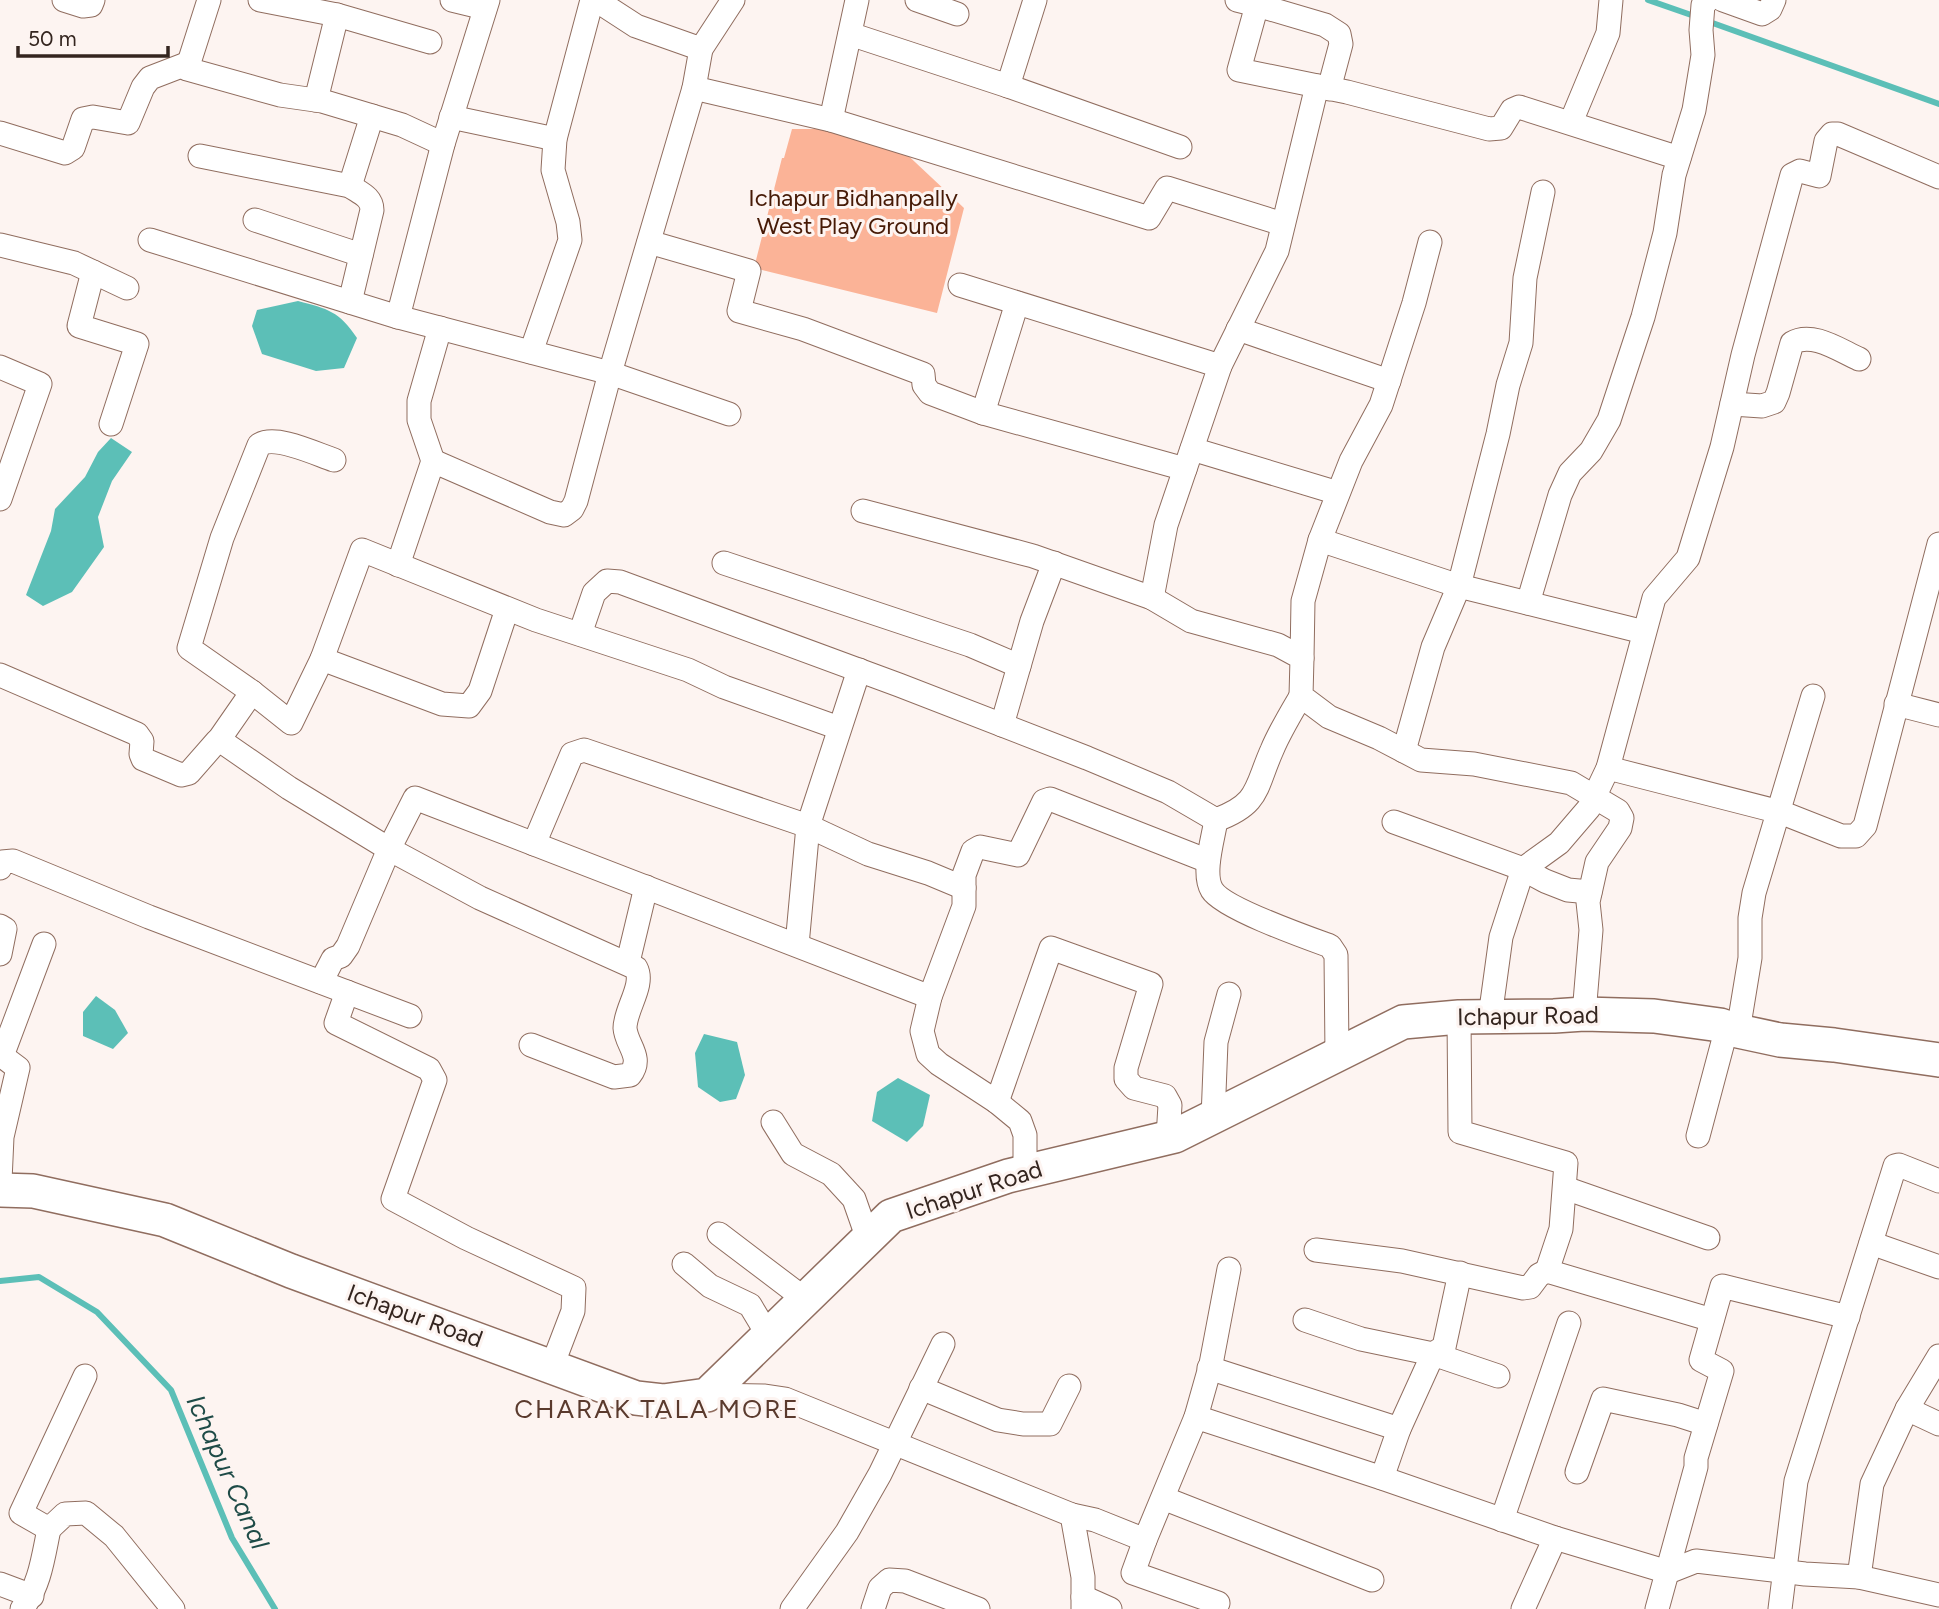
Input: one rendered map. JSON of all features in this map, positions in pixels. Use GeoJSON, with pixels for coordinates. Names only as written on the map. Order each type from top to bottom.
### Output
{"type":"FeatureCollection","features":[{"type":"Feature","properties":{"kind":"street"},"geometry":{"type":"LineString","coordinates":[[64,0],[83,6],[91,5],[93,0]]}},
{"type":"Feature","properties":{"kind":"street"},"geometry":{"type":"LineString","coordinates":[[209,0],[187,69],[280,95],[316,100],[372,116],[402,125],[443,144]]}},
{"type":"Feature","properties":{"kind":"street"},"geometry":{"type":"LineString","coordinates":[[260,0],[337,15],[429,42]]}},
{"type":"Feature","properties":{"kind":"street"},"geometry":{"type":"LineString","coordinates":[[398,317],[443,144],[486,4],[452,0]]}},
{"type":"Feature","properties":{"kind":"street"},"geometry":{"type":"LineString","coordinates":[[531,352],[570,240],[568,222],[553,170],[555,139],[594,0],[636,26],[701,50]]}},
{"type":"Feature","properties":{"kind":"street"},"geometry":{"type":"LineString","coordinates":[[433,461],[550,512],[564,515],[572,509],[694,88],[701,50],[733,0]]}},
{"type":"Feature","properties":{"kind":"street"},"geometry":{"type":"LineString","coordinates":[[831,120],[858,0]]}},
{"type":"Feature","properties":{"kind":"street"},"geometry":{"type":"LineString","coordinates":[[917,0],[957,14]]}},
{"type":"Feature","properties":{"kind":"street"},"geometry":{"type":"LineString","coordinates":[[1008,86],[1035,0]]}},
{"type":"Feature","properties":{"kind":"street"},"geometry":{"type":"LineString","coordinates":[[1571,122],[1608,33],[1611,0]]}},
{"type":"Feature","properties":{"kind":"street"},"geometry":{"type":"LineString","coordinates":[[1528,603],[1560,495],[1570,473],[1591,452],[1601,437],[1618,397],[1643,317],[1665,233],[1674,175],[1693,110],[1703,55],[1701,30],[1712,2],[1762,14],[1770,9],[1774,0]]}},
{"type":"Feature","properties":{"kind":"street"},"geometry":{"type":"LineString","coordinates":[[1152,598],[1166,525],[1220,366],[1276,251],[1323,87],[1340,44],[1339,34],[1325,24],[1247,3],[1239,70],[1323,87],[1489,130],[1501,128],[1512,110],[1519,107],[1679,158]]}},
{"type":"Feature","properties":{"kind":"street"},"geometry":{"type":"LineString","coordinates":[[316,100],[337,15]]}},
{"type":"Feature","properties":{"kind":"street"},"geometry":{"type":"LineString","coordinates":[[850,34],[1180,147]]}},
{"type":"Feature","properties":{"kind":"street"},"geometry":{"type":"LineString","coordinates":[[0,133],[65,153],[73,148],[83,119],[93,117],[128,123],[143,87],[150,78],[189,63]]}},
{"type":"Feature","properties":{"kind":"street"},"geometry":{"type":"LineString","coordinates":[[694,88],[831,120],[1149,218],[1167,188],[1283,224]]}},
{"type":"Feature","properties":{"kind":"street"},"geometry":{"type":"LineString","coordinates":[[350,186],[372,116]]}},
{"type":"Feature","properties":{"kind":"street"},"geometry":{"type":"LineString","coordinates":[[451,117],[555,139]]}},
{"type":"Feature","properties":{"kind":"street"},"geometry":{"type":"LineString","coordinates":[[1547,1271],[1561,1229],[1565,1162],[1460,1132],[1475,1017],[1523,869],[1559,843],[1589,808],[1608,768],[1654,598],[1688,558],[1723,447],[1746,343],[1794,172],[1819,176],[1826,141],[1832,134],[1838,134],[1939,177]]}},
{"type":"Feature","properties":{"kind":"street"},"geometry":{"type":"LineString","coordinates":[[200,156],[350,186],[366,196],[372,205],[349,302]]}},
{"type":"Feature","properties":{"kind":"street"},"geometry":{"type":"LineString","coordinates":[[1404,751],[1433,647],[1459,586],[1508,385],[1521,343],[1525,278],[1543,192]]}},
{"type":"Feature","properties":{"kind":"street"},"geometry":{"type":"LineString","coordinates":[[255,220],[361,255]]}},
{"type":"Feature","properties":{"kind":"street"},"geometry":{"type":"LineString","coordinates":[[150,240],[398,317],[610,373],[729,414]]}},
{"type":"Feature","properties":{"kind":"street"},"geometry":{"type":"LineString","coordinates":[[649,242],[749,271],[739,311],[803,329],[923,374],[924,385],[930,393],[983,413],[1338,493]]}},
{"type":"Feature","properties":{"kind":"street"},"geometry":{"type":"LineString","coordinates":[[1216,820],[1237,812],[1255,793],[1272,750],[1301,696],[1303,601],[1320,540],[1351,461],[1381,405],[1414,303],[1430,242]]}},
{"type":"Feature","properties":{"kind":"street"},"geometry":{"type":"LineString","coordinates":[[0,244],[74,263],[127,288]]}},
{"type":"Feature","properties":{"kind":"street"},"geometry":{"type":"LineString","coordinates":[[93,272],[79,326],[138,344],[111,424]]}},
{"type":"Feature","properties":{"kind":"street"},"geometry":{"type":"LineString","coordinates":[[960,285],[1220,366]]}},
{"type":"Feature","properties":{"kind":"street"},"geometry":{"type":"LineString","coordinates":[[983,413],[1017,303]]}},
{"type":"Feature","properties":{"kind":"street"},"geometry":{"type":"LineString","coordinates":[[398,565],[433,461],[419,420],[419,401],[440,328]]}},
{"type":"Feature","properties":{"kind":"street"},"geometry":{"type":"LineString","coordinates":[[1238,329],[1389,381]]}},
{"type":"Feature","properties":{"kind":"street"},"geometry":{"type":"LineString","coordinates":[[1732,404],[1762,406],[1774,402],[1792,343],[1801,338],[1813,339],[1859,359]]}},
{"type":"Feature","properties":{"kind":"street"},"geometry":{"type":"LineString","coordinates":[[0,367],[40,384],[0,499]]}},
{"type":"Feature","properties":{"kind":"street"},"geometry":{"type":"LineString","coordinates":[[334,460],[278,441],[263,442],[259,445],[222,538],[190,648],[291,723],[321,659],[362,550],[507,609],[688,670],[724,687],[839,728]]}},
{"type":"Feature","properties":{"kind":"street"},"geometry":{"type":"LineString","coordinates":[[863,511],[1054,563],[1152,598],[1191,621],[1278,645],[1302,658]]}},
{"type":"Feature","properties":{"kind":"street"},"geometry":{"type":"LineString","coordinates":[[1320,540],[1459,586],[1644,632]]}},
{"type":"Feature","properties":{"kind":"street"},"geometry":{"type":"LineString","coordinates":[[1608,768],[1780,812],[1841,836],[1856,836],[1865,826],[1939,544]]}},
{"type":"Feature","properties":{"kind":"street"},"geometry":{"type":"LineString","coordinates":[[724,563],[970,645],[1019,666]]}},
{"type":"Feature","properties":{"kind":"street"},"geometry":{"type":"LineString","coordinates":[[1002,725],[1032,621],[1054,563]]}},
{"type":"Feature","properties":{"kind":"street"},"geometry":{"type":"LineString","coordinates":[[580,634],[594,593],[607,581],[620,582],[1002,725],[1168,792],[1216,820]]}},
{"type":"Feature","properties":{"kind":"street"},"geometry":{"type":"LineString","coordinates":[[321,659],[442,704],[469,706],[480,691],[507,609]]}},
{"type":"Feature","properties":{"kind":"street"},"geometry":{"type":"LineString","coordinates":[[797,945],[808,826],[859,670]]}},
{"type":"Feature","properties":{"kind":"street"},"geometry":{"type":"LineString","coordinates":[[0,675],[136,734],[142,741],[143,759],[178,775],[188,773],[218,741],[252,692]]}},
{"type":"Feature","properties":{"kind":"street"},"geometry":{"type":"LineString","coordinates":[[1301,696],[1329,717],[1379,738],[1421,760],[1474,764],[1571,783],[1618,811],[1622,818],[1620,828],[1597,862],[1588,902],[1591,930],[1584,1014]]}},
{"type":"Feature","properties":{"kind":"street"},"geometry":{"type":"LineString","coordinates":[[1698,1136],[1732,1029],[1749,958],[1754,893],[1813,696]]}},
{"type":"Feature","properties":{"kind":"street"},"geometry":{"type":"LineString","coordinates":[[1896,704],[1939,715]]}},
{"type":"Feature","properties":{"kind":"street"},"geometry":{"type":"LineString","coordinates":[[218,741],[222,741],[289,788],[389,849],[480,898],[628,962],[639,972],[625,1024],[626,1034],[636,1056],[630,1075],[614,1077],[531,1045]]}},
{"type":"Feature","properties":{"kind":"street"},"geometry":{"type":"LineString","coordinates":[[534,844],[572,754],[581,750],[808,826],[868,854],[928,873],[964,888]]}},
{"type":"Feature","properties":{"kind":"street"},"geometry":{"type":"LineString","coordinates":[[321,982],[333,959],[341,956],[348,946],[389,849],[415,798],[930,997]]}},
{"type":"Feature","properties":{"kind":"street"},"geometry":{"type":"LineString","coordinates":[[1025,1171],[1024,1129],[1020,1121],[928,1054],[922,1031],[930,997],[964,906],[964,875],[973,851],[980,846],[1018,855],[1044,801],[1048,799],[1208,862]]}},
{"type":"Feature","properties":{"kind":"street"},"geometry":{"type":"LineString","coordinates":[[1216,820],[1208,862],[1211,888],[1220,899],[1334,949],[1337,960],[1338,1054]]}},
{"type":"Feature","properties":{"kind":"street"},"geometry":{"type":"LineString","coordinates":[[1394,822],[1523,869],[1568,890],[1590,892]]}},
{"type":"Feature","properties":{"kind":"street"},"geometry":{"type":"LineString","coordinates":[[0,868],[2,862],[13,862],[410,1016]]}},
{"type":"Feature","properties":{"kind":"street"},"geometry":{"type":"LineString","coordinates":[[628,962],[646,887]]}},
{"type":"Feature","properties":{"kind":"street"},"geometry":{"type":"LineString","coordinates":[[0,926],[5,929],[0,954]]}},
{"type":"Feature","properties":{"kind":"street"},"geometry":{"type":"LineString","coordinates":[[0,1181],[2,1137],[18,1068],[2,1056],[44,944]]}},
{"type":"Feature","properties":{"kind":"street"},"geometry":{"type":"LineString","coordinates":[[997,1102],[1051,948],[1151,984],[1126,1068],[1126,1079],[1134,1088],[1165,1097],[1170,1105],[1168,1138]]}},
{"type":"Feature","properties":{"kind":"street"},"geometry":{"type":"LineString","coordinates":[[347,992],[336,1023],[429,1069],[435,1080],[393,1199],[466,1238],[574,1288],[573,1311],[552,1366]]}},
{"type":"Feature","properties":{"kind":"street"},"geometry":{"type":"LineString","coordinates":[[1213,1118],[1216,1042],[1228,994]]}},
{"type":"Feature","properties":{"kind":"street","name":"Ichapur Road"},"geometry":{"type":"LineString","coordinates":[[0,1191],[33,1191],[165,1220],[291,1271],[636,1398],[663,1401],[706,1395],[891,1216],[1025,1171],[1168,1138],[1403,1022],[1584,1014],[1654,1017],[1732,1029],[1780,1040],[1939,1060]]}},
{"type":"Feature","properties":{"kind":"street"},"geometry":{"type":"LineString","coordinates":[[773,1122],[793,1154],[831,1174],[854,1199],[868,1239]]}},
{"type":"Feature","properties":{"kind":"street"},"geometry":{"type":"LineString","coordinates":[[1780,1609],[1796,1481],[1895,1166],[1899,1165],[1939,1181]]}},
{"type":"Feature","properties":{"kind":"street"},"geometry":{"type":"LineString","coordinates":[[1565,1188],[1708,1238]]}},
{"type":"Feature","properties":{"kind":"street"},"geometry":{"type":"LineString","coordinates":[[719,1234],[806,1300]]}},
{"type":"Feature","properties":{"kind":"street"},"geometry":{"type":"LineString","coordinates":[[1871,1242],[1939,1267]]}},
{"type":"Feature","properties":{"kind":"street"},"geometry":{"type":"LineString","coordinates":[[1316,1250],[1402,1261],[1526,1288],[1535,1282],[1541,1273],[1547,1271],[1712,1320]]}},
{"type":"Feature","properties":{"kind":"street"},"geometry":{"type":"LineString","coordinates":[[684,1264],[710,1286],[750,1305],[768,1335]]}},
{"type":"Feature","properties":{"kind":"street"},"geometry":{"type":"LineString","coordinates":[[1218,1603],[1133,1573],[1196,1417],[1229,1269]]}},
{"type":"Feature","properties":{"kind":"street"},"geometry":{"type":"LineString","coordinates":[[1382,1478],[1399,1429],[1433,1354],[1444,1348],[1460,1273]]}},
{"type":"Feature","properties":{"kind":"street"},"geometry":{"type":"LineString","coordinates":[[1657,1609],[1721,1371],[1701,1360],[1721,1286],[1848,1317]]}},
{"type":"Feature","properties":{"kind":"street"},"geometry":{"type":"LineString","coordinates":[[1304,1320],[1361,1339],[1433,1354],[1498,1376]]}},
{"type":"Feature","properties":{"kind":"street"},"geometry":{"type":"LineString","coordinates":[[1502,1520],[1569,1323]]}},
{"type":"Feature","properties":{"kind":"street"},"geometry":{"type":"LineString","coordinates":[[792,1609],[847,1532],[880,1474],[943,1344]]}},
{"type":"Feature","properties":{"kind":"street"},"geometry":{"type":"LineString","coordinates":[[1859,1577],[1872,1484],[1906,1409],[1939,1356]]}},
{"type":"Feature","properties":{"kind":"street"},"geometry":{"type":"LineString","coordinates":[[1209,1368],[1399,1429]]}},
{"type":"Feature","properties":{"kind":"street"},"geometry":{"type":"LineString","coordinates":[[49,1529],[21,1513],[85,1376]]}},
{"type":"Feature","properties":{"kind":"street"},"geometry":{"type":"LineString","coordinates":[[921,1388],[998,1420],[1050,1424],[1069,1386]]}},
{"type":"Feature","properties":{"kind":"street"},"geometry":{"type":"LineString","coordinates":[[706,1395],[785,1399],[1072,1516],[1095,1520],[1145,1540]]}},
{"type":"Feature","properties":{"kind":"street"},"geometry":{"type":"LineString","coordinates":[[1577,1472],[1603,1399],[1678,1415],[1706,1424]]}},
{"type":"Feature","properties":{"kind":"street"},"geometry":{"type":"LineString","coordinates":[[1906,1409],[1939,1424]]}},
{"type":"Feature","properties":{"kind":"street"},"geometry":{"type":"LineString","coordinates":[[1196,1417],[1555,1538],[1668,1572],[1696,1561],[1785,1572],[1859,1577],[1939,1595]]}},
{"type":"Feature","properties":{"kind":"street"},"geometry":{"type":"LineString","coordinates":[[1163,1498],[1372,1580]]}},
{"type":"Feature","properties":{"kind":"street"},"geometry":{"type":"LineString","coordinates":[[0,1584],[27,1602],[41,1571],[49,1529],[65,1514],[86,1513],[114,1536],[173,1609]]}},
{"type":"Feature","properties":{"kind":"street"},"geometry":{"type":"LineString","coordinates":[[1072,1516],[1083,1577],[1083,1603],[1110,1609]]}},
{"type":"Feature","properties":{"kind":"street"},"geometry":{"type":"LineString","coordinates":[[1523,1609],[1555,1538]]}},
{"type":"Feature","properties":{"kind":"street"},"geometry":{"type":"LineString","coordinates":[[873,1609],[880,1588],[889,1580],[905,1580],[978,1609]]}},
{"type":"Feature","properties":{"kind":"green space","name":"Ichapur Bidhanpally West Play Ground"},"geometry":{"type":"Polygon","coordinates":[[[792,129],[831,129],[899,147],[964,208],[937,313],[754,268],[792,129]]]}},
{"type":"Feature","properties":{"kind":"water"},"geometry":{"type":"Polygon","coordinates":[[[298,301],[332,312],[357,338],[344,368],[316,371],[262,354],[252,326],[257,310],[298,301]]]}},
{"type":"Feature","properties":{"kind":"water"},"geometry":{"type":"Polygon","coordinates":[[[111,438],[132,452],[112,481],[98,517],[104,547],[72,592],[43,606],[26,595],[51,531],[55,509],[85,477],[98,452],[111,438]]]}},
{"type":"Feature","properties":{"kind":"water"},"geometry":{"type":"Polygon","coordinates":[[[96,996],[115,1010],[128,1033],[113,1049],[83,1036],[83,1012],[96,996]]]}},
{"type":"Feature","properties":{"kind":"water"},"geometry":{"type":"Polygon","coordinates":[[[704,1034],[737,1042],[745,1075],[736,1099],[720,1102],[698,1087],[695,1053],[704,1034]]]}},
{"type":"Feature","properties":{"kind":"water"},"geometry":{"type":"Polygon","coordinates":[[[898,1078],[930,1095],[923,1126],[907,1142],[872,1121],[877,1092],[898,1078]]]}},
{"type":"Feature","properties":{"kind":"waterway"},"geometry":{"type":"LineString","coordinates":[[1648,0],[1697,17]]}},
{"type":"Feature","properties":{"kind":"waterway"},"geometry":{"type":"LineString","coordinates":[[1707,21],[1939,104]]}},
{"type":"Feature","properties":{"kind":"waterway","name":"Ichapur Canal"},"geometry":{"type":"LineString","coordinates":[[0,1281],[39,1277],[97,1312],[171,1390],[232,1538],[275,1609]]}},
{"type":"Feature","properties":{"kind":"district","name":"CHARAK TALA MORE"},"geometry":{"type":"Point","coordinates":[657,1409]}}]}
